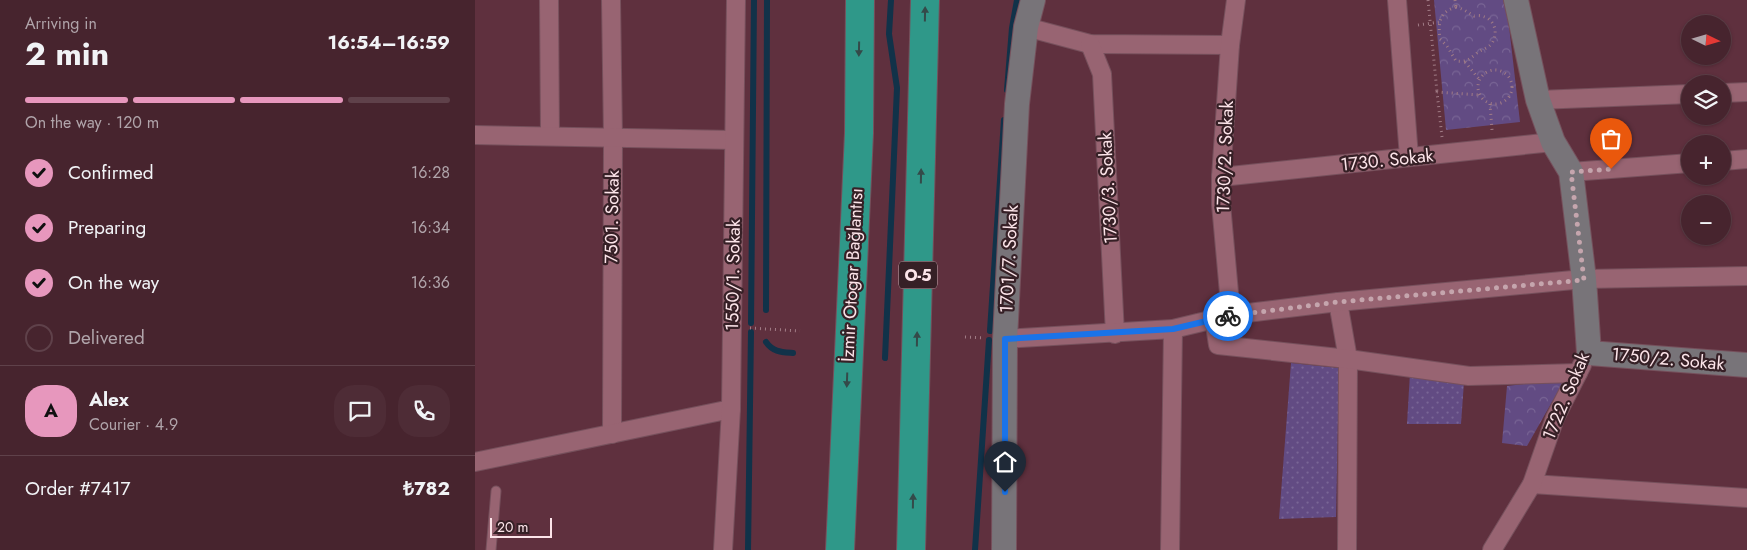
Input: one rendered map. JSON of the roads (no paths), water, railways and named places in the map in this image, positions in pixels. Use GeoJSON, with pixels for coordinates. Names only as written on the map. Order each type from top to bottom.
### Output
{"type":"FeatureCollection","features":[{"type":"Feature","properties":{"kind":"highway","name":"İzmir Otogar Bağlantısı"},"geometry":{"type":"LineString","coordinates":[[840,550],[859,133],[860,0]]}},
{"type":"Feature","properties":{"kind":"highway","name":"O-5"},"geometry":{"type":"LineString","coordinates":[[911,550],[925,0]]}},
{"type":"Feature","properties":{"kind":"street"},"geometry":{"type":"LineString","coordinates":[[549,0],[550,136]]}},
{"type":"Feature","properties":{"kind":"street","name":"7501. Sokak"},"geometry":{"type":"LineString","coordinates":[[611,0],[613,138],[612,434]]}},
{"type":"Feature","properties":{"kind":"street","name":"1550/1. Sokak"},"geometry":{"type":"LineString","coordinates":[[723,550],[731,409],[736,0]]}},
{"type":"Feature","properties":{"kind":"street","name":"1701/7. Sokak"},"geometry":{"type":"LineString","coordinates":[[1005,550],[1005,339],[1017,104],[1026,27],[1033,0]]}},
{"type":"Feature","properties":{"kind":"street"},"geometry":{"type":"LineString","coordinates":[[1397,0],[1409,157]]}},
{"type":"Feature","properties":{"kind":"street","name":"1722. Sokak"},"geometry":{"type":"LineString","coordinates":[[1492,550],[1532,484],[1555,418],[1583,363],[1584,280],[1571,172],[1553,142],[1538,100],[1516,0]]}},
{"type":"Feature","properties":{"kind":"street","name":"1730/2. Sokak"},"geometry":{"type":"LineString","coordinates":[[1242,1],[1230,45],[1221,177],[1223,317],[1218,345],[1348,359]]}},
{"type":"Feature","properties":{"kind":"street"},"geometry":{"type":"LineString","coordinates":[[1026,27],[1090,44],[1230,45]]}},
{"type":"Feature","properties":{"kind":"street","name":"1730/3. Sokak"},"geometry":{"type":"LineString","coordinates":[[1090,44],[1102,74],[1115,334]]}},
{"type":"Feature","properties":{"kind":"street"},"geometry":{"type":"LineString","coordinates":[[1731,93],[1747,92]]}},
{"type":"Feature","properties":{"kind":"street"},"geometry":{"type":"LineString","coordinates":[[1538,100],[1681,94]]}},
{"type":"Feature","properties":{"kind":"street"},"geometry":{"type":"LineString","coordinates":[[475,135],[734,140]]}},
{"type":"Feature","properties":{"kind":"street","name":"1730. Sokak"},"geometry":{"type":"LineString","coordinates":[[1221,177],[1553,142]]}},
{"type":"Feature","properties":{"kind":"street"},"geometry":{"type":"LineString","coordinates":[[1731,160],[1747,159]]}},
{"type":"Feature","properties":{"kind":"street"},"geometry":{"type":"LineString","coordinates":[[1571,172],[1681,164]]}},
{"type":"Feature","properties":{"kind":"street"},"geometry":{"type":"LineString","coordinates":[[1005,339],[1115,334],[1173,329],[1223,317],[1338,302],[1584,280],[1747,276]]}},
{"type":"Feature","properties":{"kind":"street"},"geometry":{"type":"LineString","coordinates":[[1338,302],[1348,359],[1347,550]]}},
{"type":"Feature","properties":{"kind":"street"},"geometry":{"type":"LineString","coordinates":[[1170,550],[1173,329]]}},
{"type":"Feature","properties":{"kind":"street"},"geometry":{"type":"LineString","coordinates":[[1348,359],[1469,376],[1583,363]]}},
{"type":"Feature","properties":{"kind":"street","name":"1750/2. Sokak"},"geometry":{"type":"LineString","coordinates":[[1583,363],[1747,366]]}},
{"type":"Feature","properties":{"kind":"street"},"geometry":{"type":"LineString","coordinates":[[475,462],[731,409]]}},
{"type":"Feature","properties":{"kind":"street"},"geometry":{"type":"LineString","coordinates":[[1532,484],[1747,498]]}},
{"type":"Feature","properties":{"kind":"lane"},"geometry":{"type":"LineString","coordinates":[[491,550],[496,491]]}},
{"type":"Feature","properties":{"kind":"waterway"},"geometry":{"type":"LineString","coordinates":[[751,323],[754,0]]}},
{"type":"Feature","properties":{"kind":"waterway"},"geometry":{"type":"LineString","coordinates":[[766,310],[767,0]]}},
{"type":"Feature","properties":{"kind":"waterway"},"geometry":{"type":"LineString","coordinates":[[885,358],[897,88],[889,34],[891,0]]}},
{"type":"Feature","properties":{"kind":"waterway"},"geometry":{"type":"LineString","coordinates":[[1007,90],[1012,28],[1017,0]]}},
{"type":"Feature","properties":{"kind":"waterway"},"geometry":{"type":"LineString","coordinates":[[990,331],[1004,120]]}},
{"type":"Feature","properties":{"kind":"waterway"},"geometry":{"type":"LineString","coordinates":[[748,550],[751,332]]}},
{"type":"Feature","properties":{"kind":"waterway"},"geometry":{"type":"LineString","coordinates":[[975,550],[989,340]]}},
{"type":"Feature","properties":{"kind":"waterway"},"geometry":{"type":"LineString","coordinates":[[766,342],[774,350],[793,353]]}}]}
